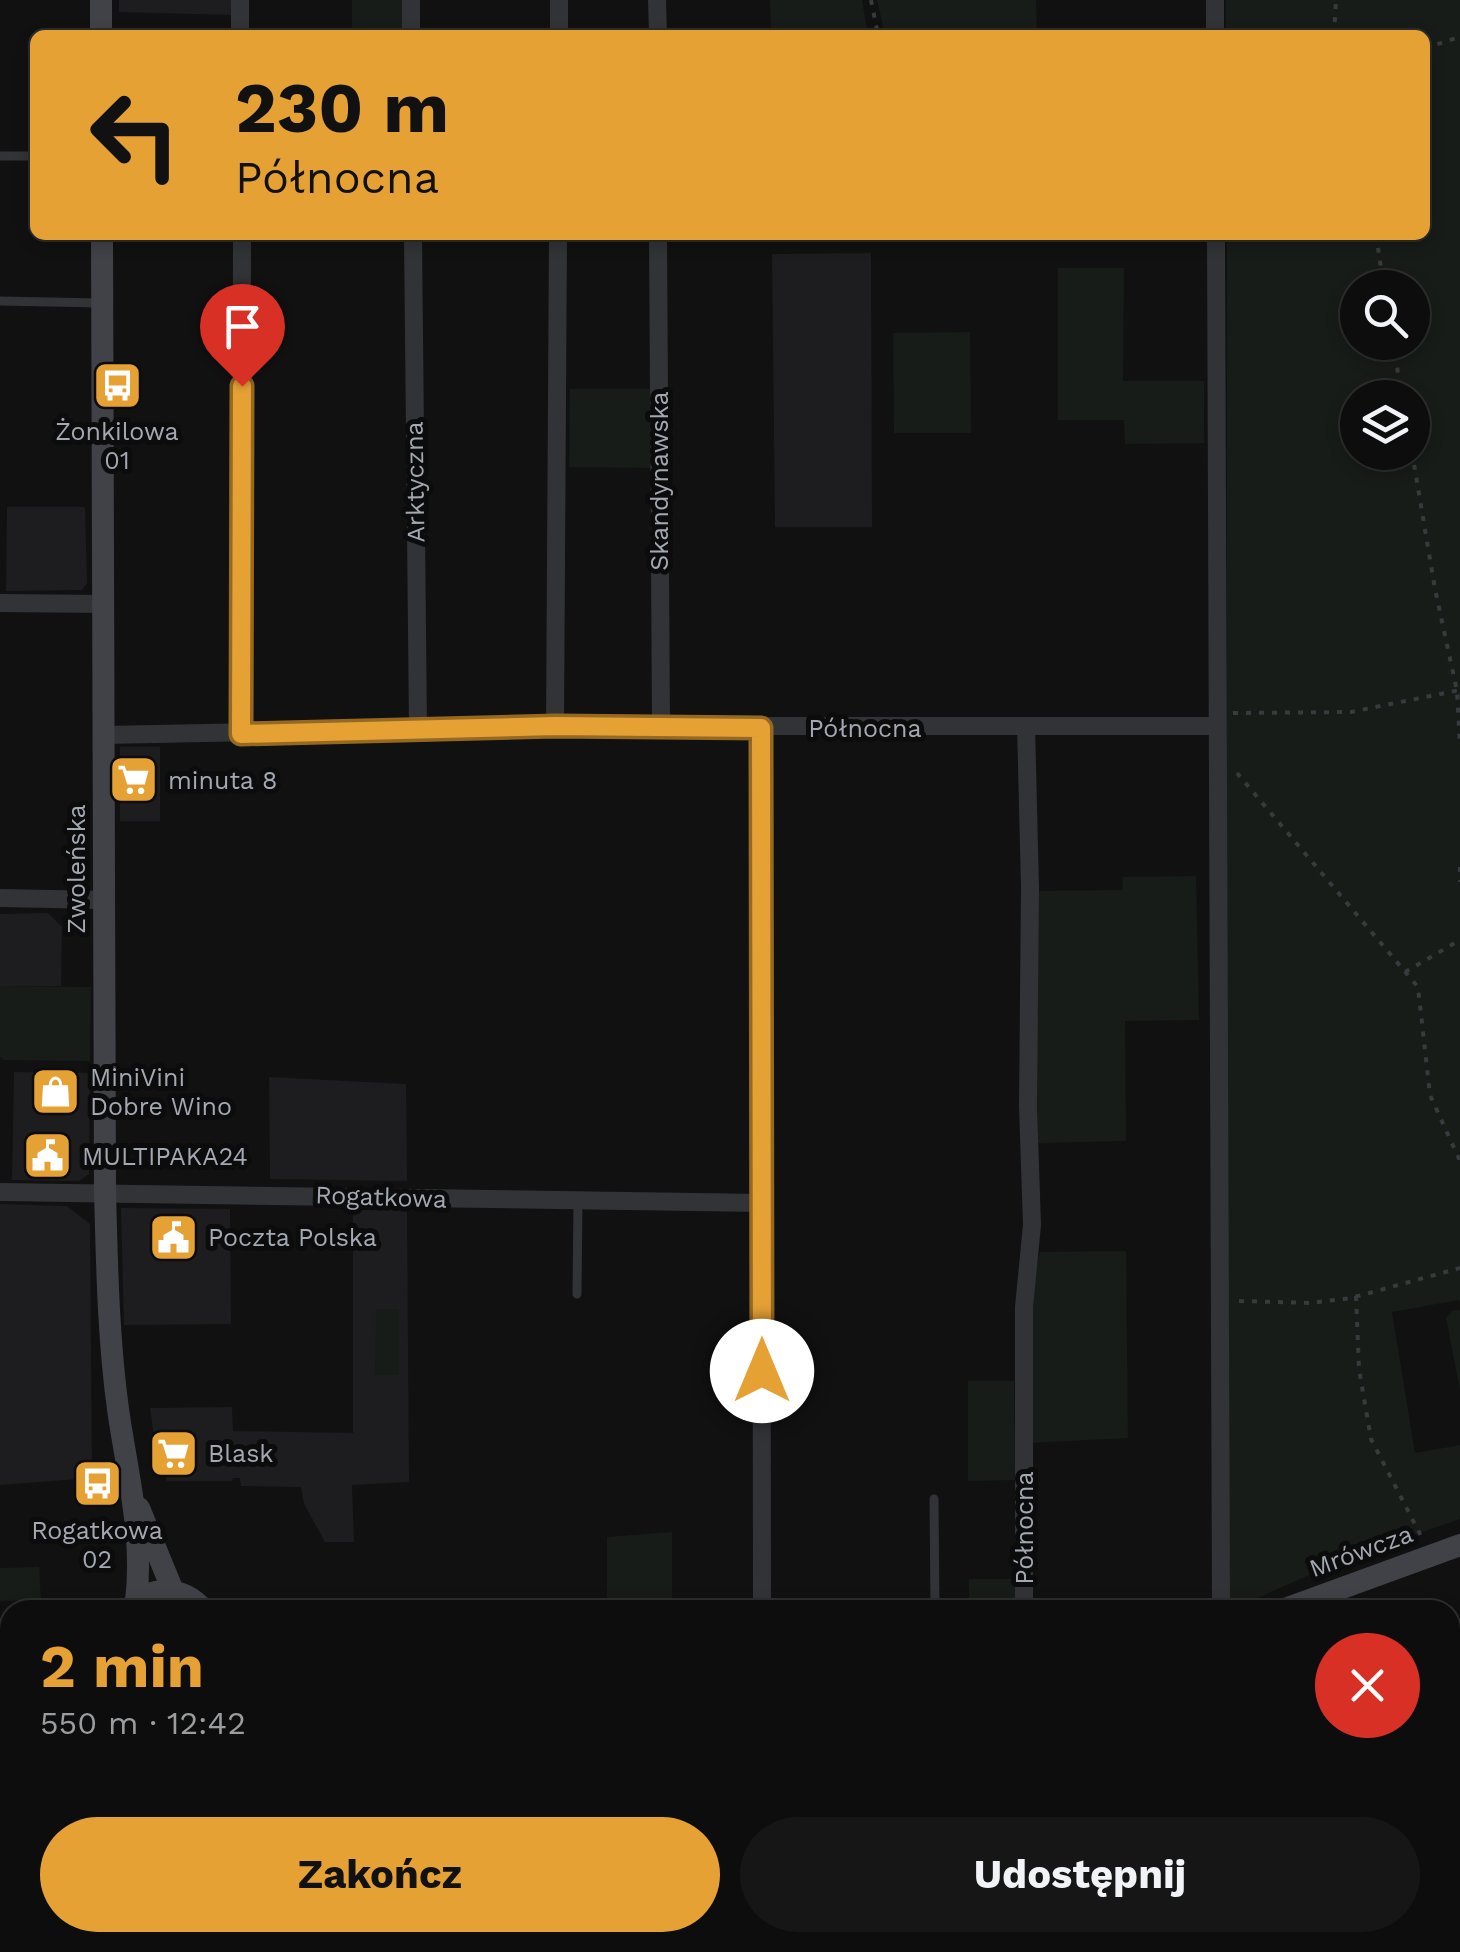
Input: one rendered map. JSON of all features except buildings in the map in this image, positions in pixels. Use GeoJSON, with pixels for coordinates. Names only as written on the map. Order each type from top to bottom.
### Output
{"type":"FeatureCollection","features":[{"type":"Feature","properties":{"kind":"street"},"geometry":{"type":"LineString","coordinates":[[101,0],[101,30]]}},
{"type":"Feature","properties":{"kind":"street"},"geometry":{"type":"LineString","coordinates":[[240,0],[240,30]]}},
{"type":"Feature","properties":{"kind":"street"},"geometry":{"type":"LineString","coordinates":[[411,0],[411,30]]}},
{"type":"Feature","properties":{"kind":"street"},"geometry":{"type":"LineString","coordinates":[[559,0],[559,30]]}},
{"type":"Feature","properties":{"kind":"street"},"geometry":{"type":"LineString","coordinates":[[658,0],[658,30]]}},
{"type":"Feature","properties":{"kind":"street"},"geometry":{"type":"LineString","coordinates":[[1215,0],[1216,30]]}},
{"type":"Feature","properties":{"kind":"street","name":"Zwoleńska"},"geometry":{"type":"LineString","coordinates":[[102,240],[108,1316],[118,1410],[135,1500],[173,1590]]}},
{"type":"Feature","properties":{"kind":"street"},"geometry":{"type":"LineString","coordinates":[[241,734],[242,240]]}},
{"type":"Feature","properties":{"kind":"street","name":"Arktyczna"},"geometry":{"type":"LineString","coordinates":[[413,240],[418,729]]}},
{"type":"Feature","properties":{"kind":"street"},"geometry":{"type":"LineString","coordinates":[[555,726],[558,240]]}},
{"type":"Feature","properties":{"kind":"street","name":"Skandynawska"},"geometry":{"type":"LineString","coordinates":[[658,240],[660,727]]}},
{"type":"Feature","properties":{"kind":"street"},"geometry":{"type":"LineString","coordinates":[[1216,240],[1222,1600]]}},
{"type":"Feature","properties":{"kind":"street"},"geometry":{"type":"LineString","coordinates":[[0,602],[103,604]]}},
{"type":"Feature","properties":{"kind":"street","name":"Północna"},"geometry":{"type":"LineString","coordinates":[[104,735],[555,726],[1218,726]]}},
{"type":"Feature","properties":{"kind":"street","name":"Północna"},"geometry":{"type":"LineString","coordinates":[[1024,1600],[1024,1308],[1032,1225],[1026,726]]}},
{"type":"Feature","properties":{"kind":"street"},"geometry":{"type":"LineString","coordinates":[[761,728],[762,1600]]}},
{"type":"Feature","properties":{"kind":"street"},"geometry":{"type":"LineString","coordinates":[[0,898],[104,900]]}},
{"type":"Feature","properties":{"kind":"street","name":"Rogatkowa"},"geometry":{"type":"LineString","coordinates":[[0,1192],[762,1203]]}},
{"type":"Feature","properties":{"kind":"street","name":"Zwoleńska"},"geometry":{"type":"LineString","coordinates":[[132,1600],[135,1500]]}},
{"type":"Feature","properties":{"kind":"street","name":"Mrówcza"},"geometry":{"type":"LineString","coordinates":[[1309,1600],[1460,1545]]}},
{"type":"Feature","properties":{"kind":"street"},"geometry":{"type":"LineString","coordinates":[[141,1600],[153,1592],[173,1590],[194,1600]]}},
{"type":"Feature","properties":{"kind":"lane"},"geometry":{"type":"LineString","coordinates":[[0,156],[30,156]]}},
{"type":"Feature","properties":{"kind":"lane"},"geometry":{"type":"LineString","coordinates":[[0,302],[103,303]]}},
{"type":"Feature","properties":{"kind":"lane"},"geometry":{"type":"LineString","coordinates":[[578,1201],[578,1294]]}},
{"type":"Feature","properties":{"kind":"lane"},"geometry":{"type":"LineString","coordinates":[[934,1499],[935,1600]]}},
{"type":"Feature","properties":{"kind":"path"},"geometry":{"type":"LineString","coordinates":[[872,0],[877,30]]}},
{"type":"Feature","properties":{"kind":"path"},"geometry":{"type":"LineString","coordinates":[[1334,30],[1336,0]]}},
{"type":"Feature","properties":{"kind":"path"},"geometry":{"type":"LineString","coordinates":[[1430,46],[1460,37]]}},
{"type":"Feature","properties":{"kind":"path"},"geometry":{"type":"LineString","coordinates":[[1377,240],[1381,270]]}},
{"type":"Feature","properties":{"kind":"path"},"geometry":{"type":"LineString","coordinates":[[1415,470],[1434,589],[1459,690],[1460,746]]}},
{"type":"Feature","properties":{"kind":"path"},"geometry":{"type":"LineString","coordinates":[[1218,726],[1222,713],[1351,712],[1459,690]]}},
{"type":"Feature","properties":{"kind":"path"},"geometry":{"type":"LineString","coordinates":[[1218,750],[1418,986],[1430,1096],[1460,1161]]}},
{"type":"Feature","properties":{"kind":"path"},"geometry":{"type":"LineString","coordinates":[[1460,866],[1460,882]]}},
{"type":"Feature","properties":{"kind":"path"},"geometry":{"type":"LineString","coordinates":[[1406,972],[1460,940]]}},
{"type":"Feature","properties":{"kind":"path"},"geometry":{"type":"LineString","coordinates":[[1219,1300],[1310,1303],[1356,1296],[1460,1268]]}},
{"type":"Feature","properties":{"kind":"path"},"geometry":{"type":"LineString","coordinates":[[1356,1296],[1359,1369],[1371,1439],[1423,1538]]}},
{"type":"Feature","properties":{"kind":"shaded area"},"geometry":{"type":"Polygon","coordinates":[[[119,0],[234,0],[234,15],[119,12],[119,0]]]}},
{"type":"Feature","properties":{"kind":"shaded area"},"geometry":{"type":"Polygon","coordinates":[[[352,0],[406,0],[406,30],[352,30],[352,0]]]}},
{"type":"Feature","properties":{"kind":"shaded area"},"geometry":{"type":"Polygon","coordinates":[[[770,0],[862,0],[867,30],[771,30],[770,0]]]}},
{"type":"Feature","properties":{"kind":"shaded area"},"geometry":{"type":"Polygon","coordinates":[[[877,0],[1036,0],[1037,30],[884,30],[877,0]]]}},
{"type":"Feature","properties":{"kind":"shaded area"},"geometry":{"type":"Polygon","coordinates":[[[1226,0],[1460,0],[1460,1304],[1459,1300],[1392,1312],[1415,1453],[1460,1445],[1460,1519],[1348,1558],[1252,1600],[1227,1600],[1227,240],[1430,240],[1430,30],[1226,30],[1226,0]]]}},
{"type":"Feature","properties":{"kind":"shaded area"},"geometry":{"type":"Polygon","coordinates":[[[871,253],[872,527],[775,527],[772,254],[871,253]]]}},
{"type":"Feature","properties":{"kind":"shaded area"},"geometry":{"type":"Polygon","coordinates":[[[1058,268],[1124,268],[1123,381],[1204,381],[1204,443],[1125,444],[1124,420],[1058,420],[1058,268]]]}},
{"type":"Feature","properties":{"kind":"shaded area"},"geometry":{"type":"Polygon","coordinates":[[[970,332],[971,433],[894,433],[893,333],[970,332]]]}},
{"type":"Feature","properties":{"kind":"shaded area"},"geometry":{"type":"Polygon","coordinates":[[[570,389],[653,389],[653,468],[569,467],[570,389]]]}},
{"type":"Feature","properties":{"kind":"shaded area"},"geometry":{"type":"Polygon","coordinates":[[[7,507],[85,507],[87,583],[82,590],[6,591],[7,507]]]}},
{"type":"Feature","properties":{"kind":"shaded area"},"geometry":{"type":"Polygon","coordinates":[[[120,747],[160,747],[160,821],[120,821],[120,747]]]}},
{"type":"Feature","properties":{"kind":"shaded area"},"geometry":{"type":"Polygon","coordinates":[[[1196,876],[1199,1020],[1125,1021],[1126,1141],[1038,1143],[1034,891],[1122,890],[1123,877],[1196,876]]]}},
{"type":"Feature","properties":{"kind":"shaded area"},"geometry":{"type":"Polygon","coordinates":[[[48,913],[62,927],[61,986],[0,986],[0,914],[48,913]]]}},
{"type":"Feature","properties":{"kind":"shaded area"},"geometry":{"type":"Polygon","coordinates":[[[0,986],[91,987],[90,1061],[4,1060],[0,1056],[0,986]]]}},
{"type":"Feature","properties":{"kind":"shaded area"},"geometry":{"type":"Polygon","coordinates":[[[14,1072],[90,1073],[89,1174],[79,1181],[12,1180],[14,1072]]]}},
{"type":"Feature","properties":{"kind":"shaded area"},"geometry":{"type":"Polygon","coordinates":[[[269,1077],[406,1084],[407,1181],[270,1179],[269,1077]]]}},
{"type":"Feature","properties":{"kind":"shaded area"},"geometry":{"type":"Polygon","coordinates":[[[0,1204],[67,1206],[90,1224],[92,1478],[0,1485],[0,1204]]]}},
{"type":"Feature","properties":{"kind":"shaded area"},"geometry":{"type":"Polygon","coordinates":[[[121,1208],[230,1209],[231,1324],[124,1325],[121,1208]]]}},
{"type":"Feature","properties":{"kind":"shaded area"},"geometry":{"type":"Polygon","coordinates":[[[353,1209],[407,1210],[409,1482],[352,1485],[354,1542],[325,1542],[304,1504],[301,1487],[241,1486],[240,1478],[167,1481],[155,1444],[150,1408],[232,1407],[233,1431],[353,1433],[353,1209]]]}},
{"type":"Feature","properties":{"kind":"shaded area"},"geometry":{"type":"Polygon","coordinates":[[[1126,1251],[1128,1438],[1028,1443],[1031,1282],[1040,1252],[1126,1251]]]}},
{"type":"Feature","properties":{"kind":"shaded area"},"geometry":{"type":"Polygon","coordinates":[[[376,1309],[399,1309],[399,1375],[375,1375],[376,1309]]]}},
{"type":"Feature","properties":{"kind":"shaded area"},"geometry":{"type":"Polygon","coordinates":[[[1460,1310],[1460,1390],[1446,1318],[1452,1311],[1460,1310]]]}},
{"type":"Feature","properties":{"kind":"shaded area"},"geometry":{"type":"Polygon","coordinates":[[[968,1381],[1014,1381],[1015,1480],[968,1481],[968,1381]]]}},
{"type":"Feature","properties":{"kind":"shaded area"},"geometry":{"type":"Polygon","coordinates":[[[672,1532],[672,1600],[607,1600],[607,1537],[672,1532]]]}},
{"type":"Feature","properties":{"kind":"shaded area"},"geometry":{"type":"Polygon","coordinates":[[[39,1567],[41,1600],[0,1600],[0,1568],[39,1567]]]}},
{"type":"Feature","properties":{"kind":"shaded area"},"geometry":{"type":"Polygon","coordinates":[[[969,1579],[1016,1579],[1016,1600],[969,1600],[969,1579]]]}},
{"type":"Feature","properties":{"kind":"place","name":"Żonkilowa 01"},"geometry":{"type":"Point","coordinates":[117,385]}},
{"type":"Feature","properties":{"kind":"place","name":"minuta 8"},"geometry":{"type":"Point","coordinates":[133,780]}},
{"type":"Feature","properties":{"kind":"place","name":"MiniVini Dobre Wino"},"geometry":{"type":"Point","coordinates":[55,1091]}},
{"type":"Feature","properties":{"kind":"place","name":"MULTIPAKA24"},"geometry":{"type":"Point","coordinates":[47,1156]}},
{"type":"Feature","properties":{"kind":"place","name":"Poczta Polska"},"geometry":{"type":"Point","coordinates":[173,1237]}},
{"type":"Feature","properties":{"kind":"place","name":"Blask"},"geometry":{"type":"Point","coordinates":[173,1453]}},
{"type":"Feature","properties":{"kind":"place","name":"Rogatkowa 02"},"geometry":{"type":"Point","coordinates":[97,1484]}},
{"type":"Feature","properties":{"kind":"route"},"geometry":{"type":"LineString","coordinates":[[242,386],[241,734],[555,726],[761,728],[762,1371]]}}]}
